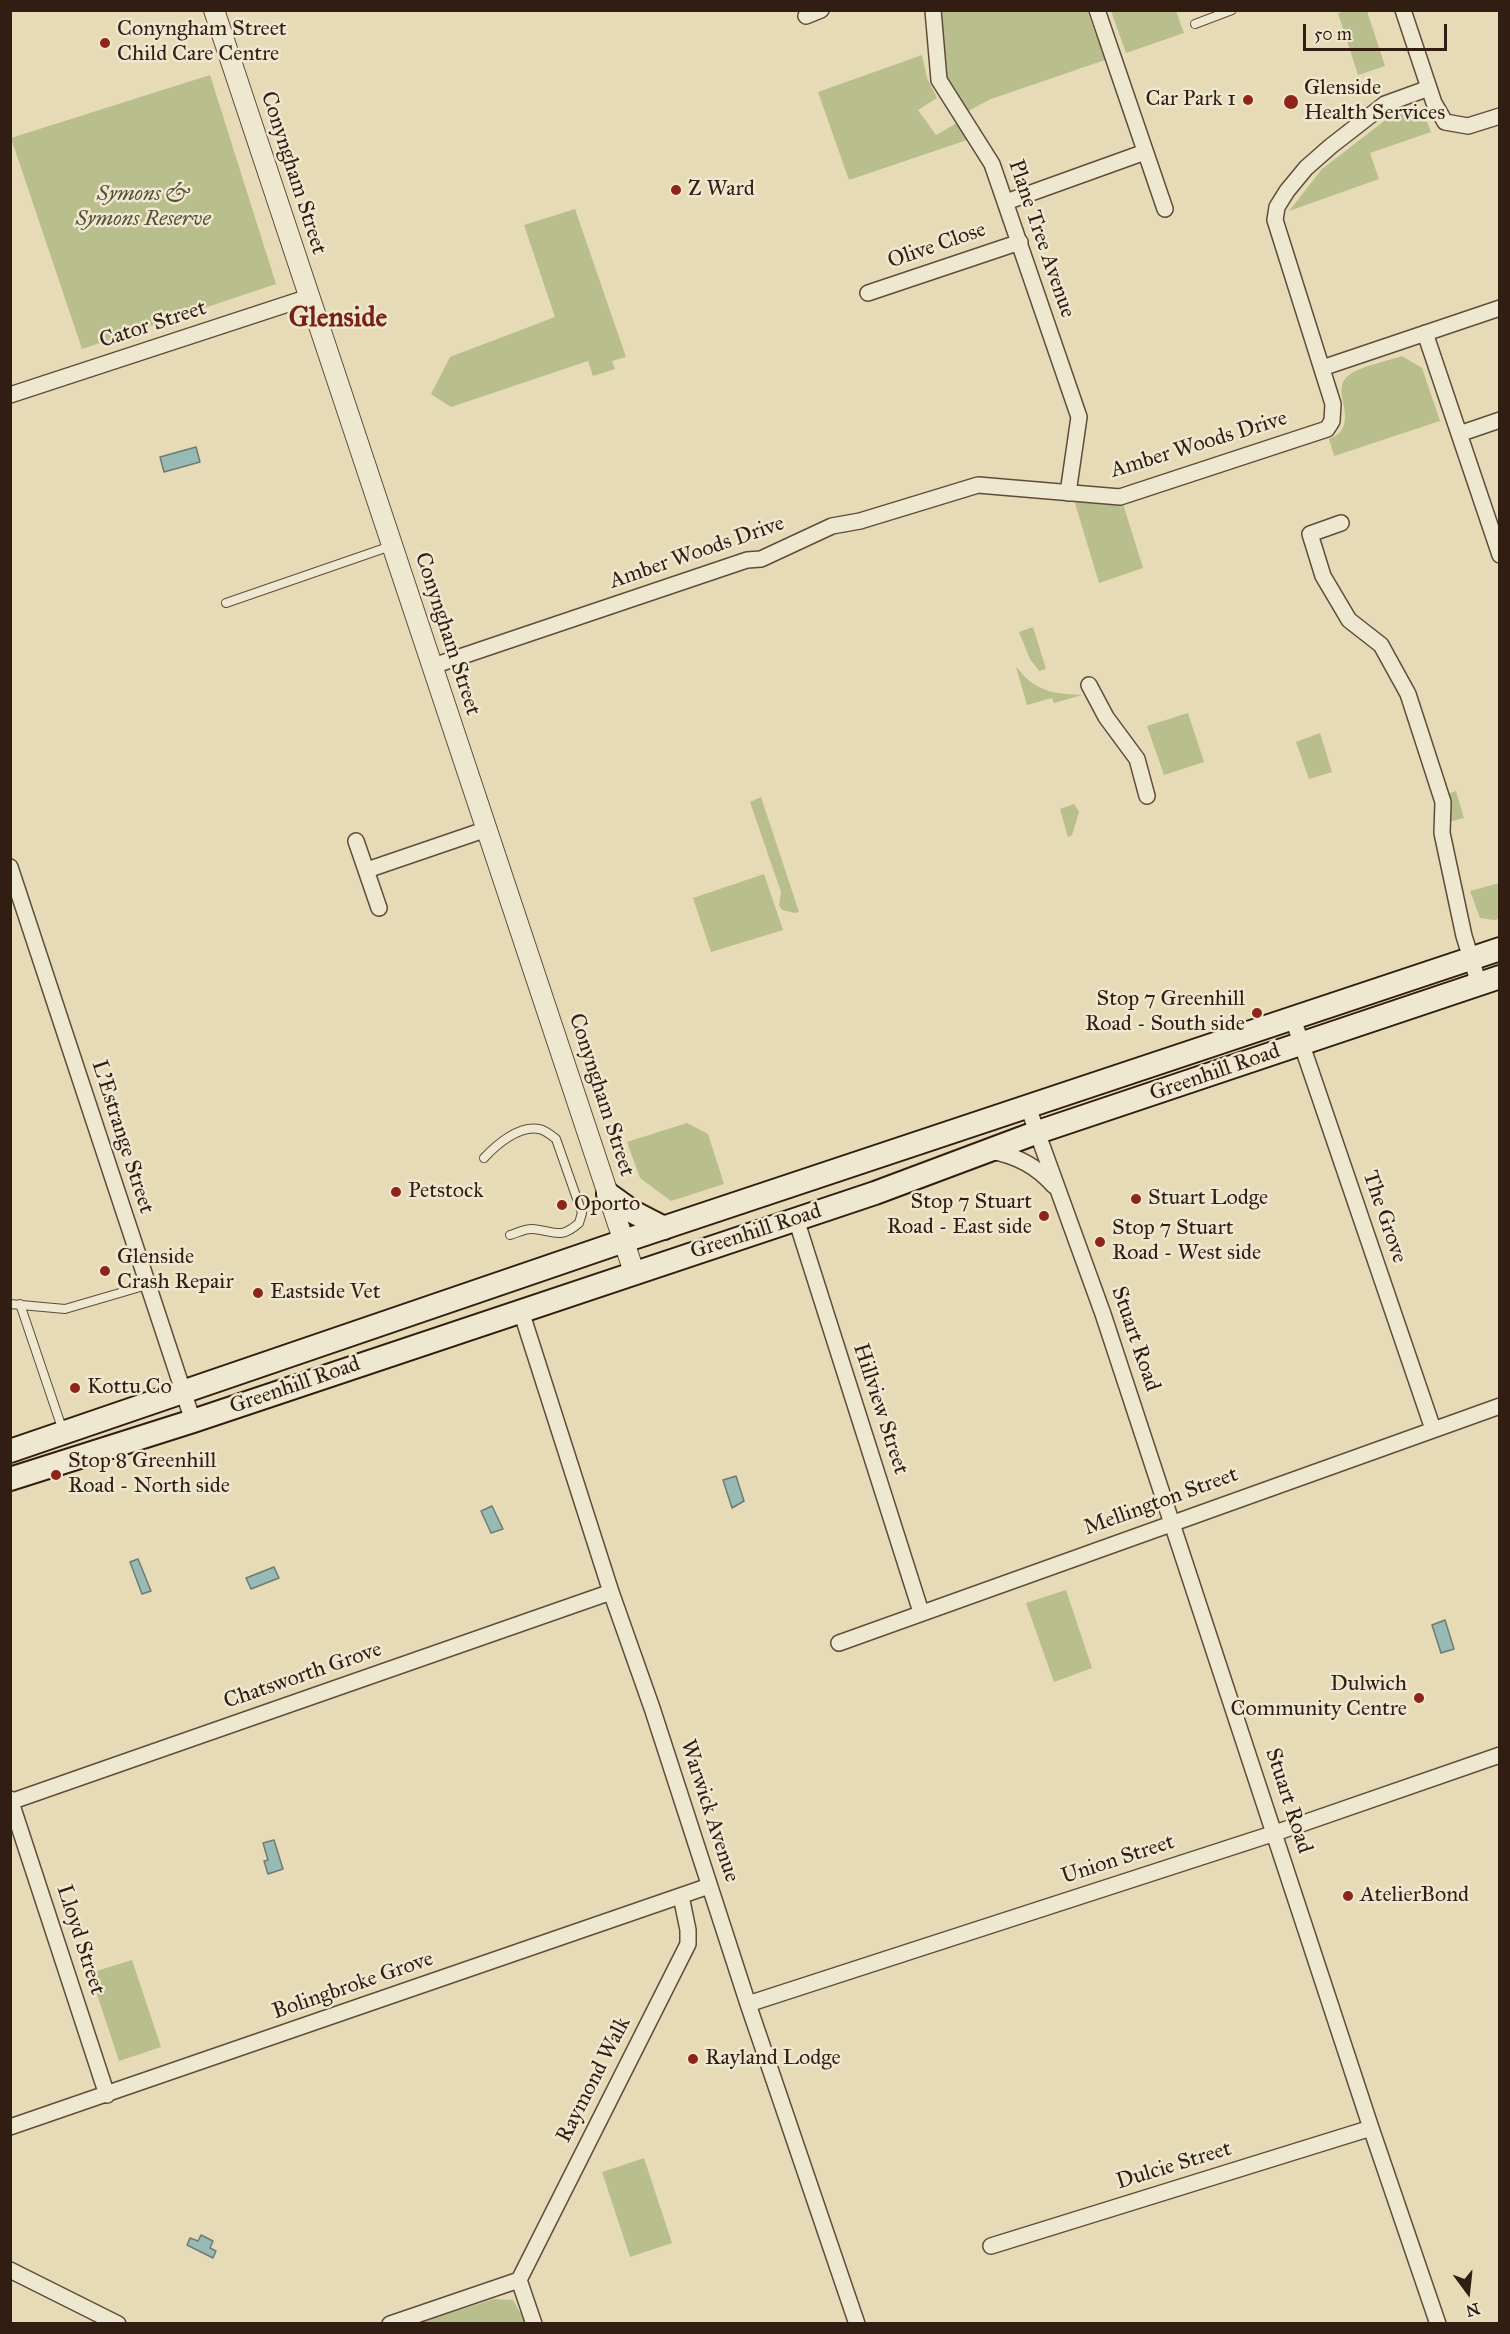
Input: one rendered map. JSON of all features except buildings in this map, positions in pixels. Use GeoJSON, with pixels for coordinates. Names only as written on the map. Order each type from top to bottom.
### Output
{"type":"FeatureCollection","features":[{"type":"Feature","properties":{"kind":"main road","name":"Greenhill Road"},"geometry":{"type":"LineString","coordinates":[[10,1451],[624,1241],[1500,950]]}},
{"type":"Feature","properties":{"kind":"main road","name":"Greenhill Road"},"geometry":{"type":"LineString","coordinates":[[10,1479],[192,1421],[875,1193],[1038,1132],[1489,981]]}},
{"type":"Feature","properties":{"kind":"main road"},"geometry":{"type":"LineString","coordinates":[[608,1194],[633,1212],[664,1228]]}},
{"type":"Feature","properties":{"kind":"main road"},"geometry":{"type":"LineString","coordinates":[[463,1296],[521,1311]]}},
{"type":"Feature","properties":{"kind":"street","name":"Conyngham Street"},"geometry":{"type":"LineString","coordinates":[[214,10],[634,1272]]}},
{"type":"Feature","properties":{"kind":"street"},"geometry":{"type":"LineString","coordinates":[[806,16],[821,10]]}},
{"type":"Feature","properties":{"kind":"street","name":"Plane Tree Avenue"},"geometry":{"type":"LineString","coordinates":[[933,10],[939,80],[992,164],[1079,417],[1068,493]]}},
{"type":"Feature","properties":{"kind":"street"},"geometry":{"type":"LineString","coordinates":[[1096,10],[1165,209]]}},
{"type":"Feature","properties":{"kind":"street"},"geometry":{"type":"LineString","coordinates":[[1403,10],[1429,88],[1445,122],[1468,126],[1500,116]]}},
{"type":"Feature","properties":{"kind":"street","name":"Amber Woods Drive"},"geometry":{"type":"LineString","coordinates":[[433,666],[736,564],[761,558],[832,526],[860,521],[957,490],[978,485],[1120,497],[1327,429],[1334,412],[1275,220],[1277,207],[1306,168],[1385,104],[1429,88]]}},
{"type":"Feature","properties":{"kind":"street"},"geometry":{"type":"LineString","coordinates":[[1006,202],[1145,152]]}},
{"type":"Feature","properties":{"kind":"street","name":"Olive Close"},"geometry":{"type":"LineString","coordinates":[[868,293],[1020,242]]}},
{"type":"Feature","properties":{"kind":"street","name":"Cator Street"},"geometry":{"type":"LineString","coordinates":[[10,395],[309,297]]}},
{"type":"Feature","properties":{"kind":"street"},"geometry":{"type":"LineString","coordinates":[[1322,368],[1500,308]]}},
{"type":"Feature","properties":{"kind":"street"},"geometry":{"type":"LineString","coordinates":[[1425,333],[1500,555]]}},
{"type":"Feature","properties":{"kind":"street"},"geometry":{"type":"LineString","coordinates":[[1459,434],[1500,420]]}},
{"type":"Feature","properties":{"kind":"street"},"geometry":{"type":"LineString","coordinates":[[1341,523],[1310,534],[1323,576],[1348,620],[1381,645],[1408,694],[1443,802],[1441,826],[1470,960],[1489,981]]}},
{"type":"Feature","properties":{"kind":"street"},"geometry":{"type":"LineString","coordinates":[[1089,685],[1106,717],[1137,759],[1147,796]]}},
{"type":"Feature","properties":{"kind":"street"},"geometry":{"type":"LineString","coordinates":[[366,870],[487,829]]}},
{"type":"Feature","properties":{"kind":"street"},"geometry":{"type":"LineString","coordinates":[[356,841],[380,908]]}},
{"type":"Feature","properties":{"kind":"street","name":"L'Estrange Street"},"geometry":{"type":"LineString","coordinates":[[10,867],[192,1421]]}},
{"type":"Feature","properties":{"kind":"street","name":"The Grove"},"geometry":{"type":"LineString","coordinates":[[1293,1019],[1433,1429]]}},
{"type":"Feature","properties":{"kind":"street","name":"Stuart Road"},"geometry":{"type":"LineString","coordinates":[[1028,1107],[1103,1314],[1371,2128],[1438,2324]]}},
{"type":"Feature","properties":{"kind":"street","name":"Stuart Road"},"geometry":{"type":"LineString","coordinates":[[987,1151],[1009,1154],[1033,1167],[1058,1190]]}},
{"type":"Feature","properties":{"kind":"street","name":"Hillview Street"},"geometry":{"type":"LineString","coordinates":[[796,1219],[921,1612]]}},
{"type":"Feature","properties":{"kind":"street","name":"Warwick Avenue"},"geometry":{"type":"LineString","coordinates":[[521,1311],[611,1592],[652,1708],[709,1887],[857,2324]]}},
{"type":"Feature","properties":{"kind":"street","name":"Mellington Street"},"geometry":{"type":"LineString","coordinates":[[839,1644],[921,1612],[1500,1406]]}},
{"type":"Feature","properties":{"kind":"street","name":"Chatsworth Grove"},"geometry":{"type":"LineString","coordinates":[[11,1801],[611,1592]]}},
{"type":"Feature","properties":{"kind":"street","name":"Union Street"},"geometry":{"type":"LineString","coordinates":[[748,2004],[1275,1833],[1500,1755]]}},
{"type":"Feature","properties":{"kind":"street","name":"Lloyd Street"},"geometry":{"type":"LineString","coordinates":[[11,1801],[107,2095]]}},
{"type":"Feature","properties":{"kind":"street","name":"Bolingbroke Grove"},"geometry":{"type":"LineString","coordinates":[[10,2127],[709,1887]]}},
{"type":"Feature","properties":{"kind":"street","name":"Raymond Walk"},"geometry":{"type":"LineString","coordinates":[[519,2280],[688,1944],[688,1930],[681,1896]]}},
{"type":"Feature","properties":{"kind":"street","name":"Dulcie Street"},"geometry":{"type":"LineString","coordinates":[[991,2246],[1371,2128]]}},
{"type":"Feature","properties":{"kind":"street"},"geometry":{"type":"LineString","coordinates":[[10,2270],[118,2324]]}},
{"type":"Feature","properties":{"kind":"street"},"geometry":{"type":"LineString","coordinates":[[390,2324],[519,2280],[534,2324]]}},
{"type":"Feature","properties":{"kind":"lane"},"geometry":{"type":"LineString","coordinates":[[1194,24],[1232,10]]}},
{"type":"Feature","properties":{"kind":"lane"},"geometry":{"type":"LineString","coordinates":[[226,603],[392,546]]}},
{"type":"Feature","properties":{"kind":"lane"},"geometry":{"type":"LineString","coordinates":[[484,1158],[495,1145],[508,1136],[532,1129],[540,1129],[549,1133],[556,1139],[582,1213],[579,1223],[563,1233],[555,1234],[531,1228],[510,1235]]}},
{"type":"Feature","properties":{"kind":"lane"},"geometry":{"type":"LineString","coordinates":[[10,1304],[65,1309],[147,1284]]}},
{"type":"Feature","properties":{"kind":"lane"},"geometry":{"type":"LineString","coordinates":[[20,1304],[64,1432]]}},
{"type":"Feature","properties":{"kind":"green space"},"geometry":{"type":"Polygon","coordinates":[[[940,11],[1087,11],[1105,60],[991,99],[968,111],[945,76],[940,11]]]}},
{"type":"Feature","properties":{"kind":"green space"},"geometry":{"type":"Polygon","coordinates":[[[1111,11],[1176,11],[1184,33],[1126,53],[1111,11]]]}},
{"type":"Feature","properties":{"kind":"green space"},"geometry":{"type":"Polygon","coordinates":[[[1367,11],[1385,66],[1358,75],[1338,13],[1367,11]]]}},
{"type":"Feature","properties":{"kind":"green space"},"geometry":{"type":"Polygon","coordinates":[[[922,55],[927,78],[937,98],[918,110],[936,135],[957,123],[967,140],[849,180],[818,92],[922,55]]]}},
{"type":"Feature","properties":{"kind":"green space","name":"Symons & Symons Reserve"},"geometry":{"type":"Polygon","coordinates":[[[210,75],[276,284],[82,349],[11,138],[210,75]]]}},
{"type":"Feature","properties":{"kind":"green space"},"geometry":{"type":"Polygon","coordinates":[[[1411,111],[1427,122],[1431,132],[1370,153],[1379,179],[1289,211],[1322,169],[1392,115],[1411,111]]]}},
{"type":"Feature","properties":{"kind":"green space"},"geometry":{"type":"Polygon","coordinates":[[[575,209],[626,357],[612,361],[615,369],[593,376],[588,361],[451,407],[431,394],[450,357],[555,317],[524,225],[575,209]]]}},
{"type":"Feature","properties":{"kind":"green space"},"geometry":{"type":"Polygon","coordinates":[[[1402,356],[1422,368],[1440,421],[1334,456],[1329,439],[1339,433],[1344,425],[1342,387],[1344,381],[1360,369],[1402,356]]]}},
{"type":"Feature","properties":{"kind":"green space"},"geometry":{"type":"Polygon","coordinates":[[[1074,500],[1123,504],[1143,568],[1099,583],[1074,500]]]}},
{"type":"Feature","properties":{"kind":"green space"},"geometry":{"type":"Polygon","coordinates":[[[1033,627],[1046,669],[1039,671],[1030,659],[1019,632],[1033,627]]]}},
{"type":"Feature","properties":{"kind":"green space"},"geometry":{"type":"Polygon","coordinates":[[[1016,667],[1031,682],[1045,689],[1082,695],[1054,703],[1052,698],[1027,705],[1016,667]]]}},
{"type":"Feature","properties":{"kind":"green space"},"geometry":{"type":"Polygon","coordinates":[[[1188,713],[1204,762],[1164,775],[1147,726],[1188,713]]]}},
{"type":"Feature","properties":{"kind":"green space"},"geometry":{"type":"Polygon","coordinates":[[[1320,733],[1332,772],[1309,779],[1296,742],[1320,733]]]}},
{"type":"Feature","properties":{"kind":"green space"},"geometry":{"type":"Polygon","coordinates":[[[1456,791],[1464,818],[1449,822],[1447,794],[1456,791]]]}},
{"type":"Feature","properties":{"kind":"green space"},"geometry":{"type":"Polygon","coordinates":[[[761,797],[799,912],[782,910],[779,905],[781,892],[750,802],[761,797]]]}},
{"type":"Feature","properties":{"kind":"green space"},"geometry":{"type":"Polygon","coordinates":[[[1074,804],[1079,812],[1072,835],[1068,837],[1060,809],[1074,804]]]}},
{"type":"Feature","properties":{"kind":"green space"},"geometry":{"type":"Polygon","coordinates":[[[764,874],[783,930],[711,952],[693,898],[764,874]]]}},
{"type":"Feature","properties":{"kind":"green space"},"geometry":{"type":"Polygon","coordinates":[[[1499,883],[1499,919],[1480,918],[1470,891],[1499,883]]]}},
{"type":"Feature","properties":{"kind":"green space"},"geometry":{"type":"Polygon","coordinates":[[[687,1123],[708,1134],[724,1184],[671,1201],[640,1178],[627,1142],[687,1123]]]}},
{"type":"Feature","properties":{"kind":"green space"},"geometry":{"type":"Polygon","coordinates":[[[1066,1590],[1092,1668],[1054,1682],[1026,1603],[1066,1590]]]}},
{"type":"Feature","properties":{"kind":"green space"},"geometry":{"type":"Polygon","coordinates":[[[132,1960],[161,2047],[119,2061],[90,1973],[132,1960]]]}},
{"type":"Feature","properties":{"kind":"green space"},"geometry":{"type":"Polygon","coordinates":[[[644,2158],[672,2243],[630,2257],[602,2172],[644,2158]]]}},
{"type":"Feature","properties":{"kind":"green space"},"geometry":{"type":"Polygon","coordinates":[[[494,2299],[513,2300],[526,2323],[419,2323],[494,2299]]]}},
{"type":"Feature","properties":{"kind":"water"},"geometry":{"type":"Polygon","coordinates":[[[196,447],[200,462],[164,472],[160,457],[196,447]]]}},
{"type":"Feature","properties":{"kind":"water"},"geometry":{"type":"Polygon","coordinates":[[[736,1476],[744,1501],[732,1508],[723,1480],[736,1476]]]}},
{"type":"Feature","properties":{"kind":"water"},"geometry":{"type":"Polygon","coordinates":[[[492,1506],[503,1529],[491,1533],[481,1511],[492,1506]]]}},
{"type":"Feature","properties":{"kind":"water"},"geometry":{"type":"Polygon","coordinates":[[[138,1559],[151,1591],[142,1594],[130,1562],[138,1559]]]}},
{"type":"Feature","properties":{"kind":"water"},"geometry":{"type":"Polygon","coordinates":[[[274,1567],[279,1578],[251,1589],[246,1578],[274,1567]]]}},
{"type":"Feature","properties":{"kind":"water"},"geometry":{"type":"Polygon","coordinates":[[[1445,1620],[1454,1649],[1441,1653],[1432,1625],[1445,1620]]]}},
{"type":"Feature","properties":{"kind":"water"},"geometry":{"type":"Polygon","coordinates":[[[274,1840],[283,1869],[268,1874],[264,1861],[268,1860],[263,1843],[274,1840]]]}},
{"type":"Feature","properties":{"kind":"water"},"geometry":{"type":"Polygon","coordinates":[[[201,2235],[213,2241],[210,2248],[216,2251],[213,2258],[187,2245],[190,2238],[198,2241],[201,2235]]]}},
{"type":"Feature","properties":{"kind":"place","name":"Conyngham Street Child Care Centre"},"geometry":{"type":"Point","coordinates":[105,43]}},
{"type":"Feature","properties":{"kind":"place","name":"Car Park 1"},"geometry":{"type":"Point","coordinates":[1248,100]}},
{"type":"Feature","properties":{"kind":"place","name":"Glenside Health Services"},"geometry":{"type":"Point","coordinates":[1291,102]}},
{"type":"Feature","properties":{"kind":"place","name":"Z Ward"},"geometry":{"type":"Point","coordinates":[676,190]}},
{"type":"Feature","properties":{"kind":"place","name":"Stop 7 Greenhill Road - South side"},"geometry":{"type":"Point","coordinates":[1257,1013]}},
{"type":"Feature","properties":{"kind":"place","name":"Petstock"},"geometry":{"type":"Point","coordinates":[396,1192]}},
{"type":"Feature","properties":{"kind":"place","name":"Stuart Lodge"},"geometry":{"type":"Point","coordinates":[1136,1199]}},
{"type":"Feature","properties":{"kind":"place","name":"Oporto"},"geometry":{"type":"Point","coordinates":[562,1205]}},
{"type":"Feature","properties":{"kind":"place","name":"Stop 7 Stuart Road - East side"},"geometry":{"type":"Point","coordinates":[1044,1216]}},
{"type":"Feature","properties":{"kind":"place","name":"Stop 7 Stuart Road - West side"},"geometry":{"type":"Point","coordinates":[1100,1242]}},
{"type":"Feature","properties":{"kind":"place","name":"Glenside Crash Repair"},"geometry":{"type":"Point","coordinates":[105,1271]}},
{"type":"Feature","properties":{"kind":"place","name":"Eastside Vet"},"geometry":{"type":"Point","coordinates":[258,1293]}},
{"type":"Feature","properties":{"kind":"place","name":"Kottu Co"},"geometry":{"type":"Point","coordinates":[75,1388]}},
{"type":"Feature","properties":{"kind":"place","name":"Stop 8 Greenhill Road - North side"},"geometry":{"type":"Point","coordinates":[56,1475]}},
{"type":"Feature","properties":{"kind":"place","name":"Dulwich Community Centre"},"geometry":{"type":"Point","coordinates":[1419,1698]}},
{"type":"Feature","properties":{"kind":"place","name":"AtelierBond"},"geometry":{"type":"Point","coordinates":[1348,1896]}},
{"type":"Feature","properties":{"kind":"place","name":"Rayland Lodge"},"geometry":{"type":"Point","coordinates":[693,2059]}},
{"type":"Feature","properties":{"kind":"district","name":"Glenside"},"geometry":{"type":"Point","coordinates":[338,319]}}]}
